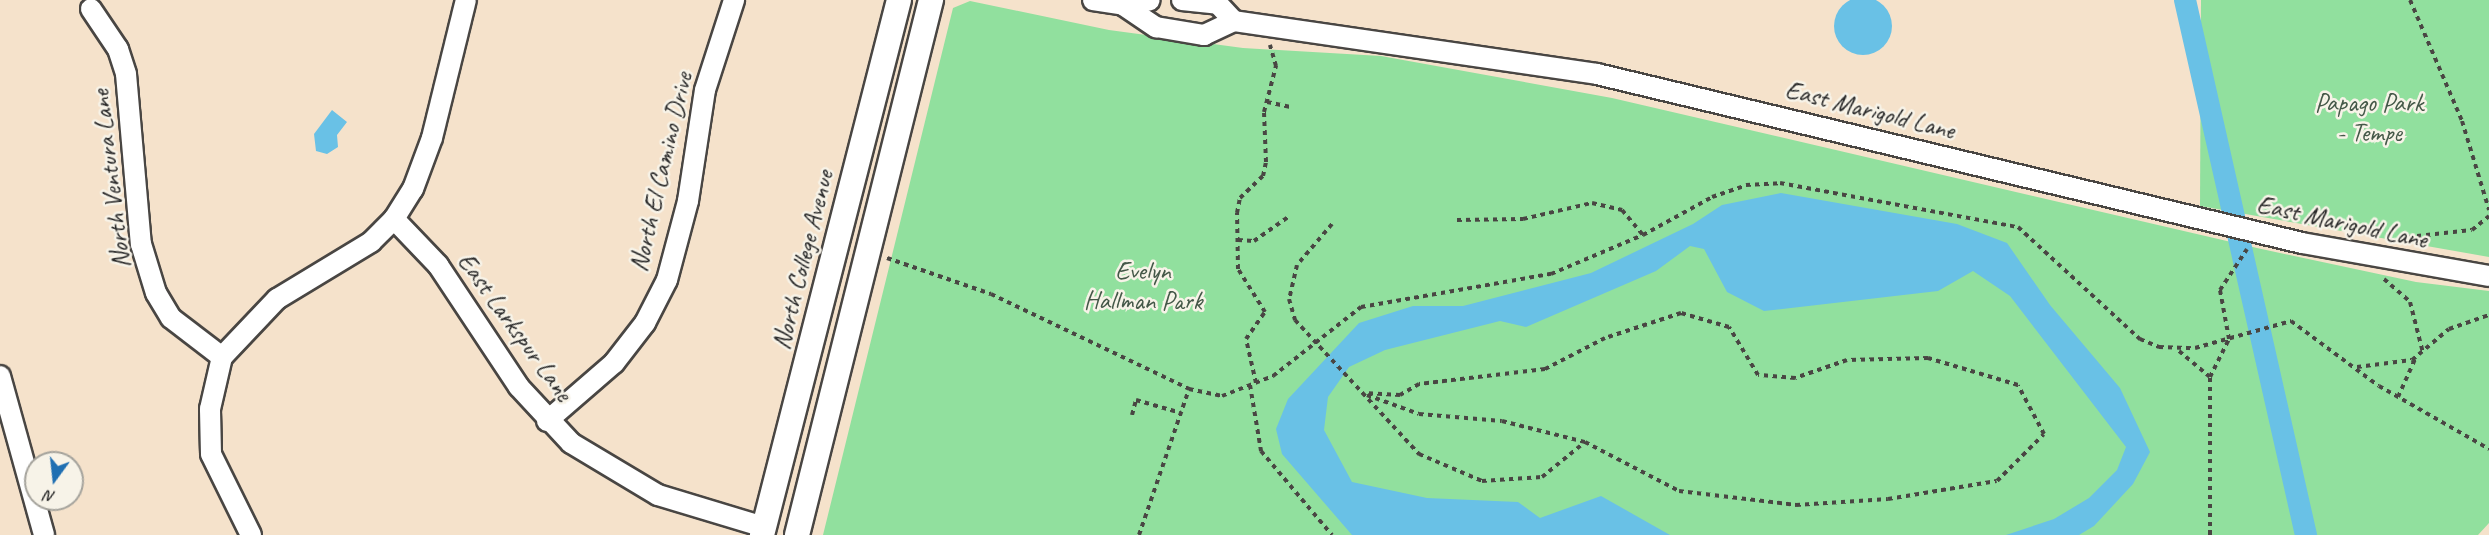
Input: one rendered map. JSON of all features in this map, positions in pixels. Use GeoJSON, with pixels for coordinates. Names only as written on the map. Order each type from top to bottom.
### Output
{"type":"FeatureCollection","features":[{"type":"Feature","properties":{"kind":"street"},"geometry":{"type":"LineString","coordinates":[[251,535],[210,454],[210,409],[222,357],[277,300],[363,247],[394,219],[413,189],[432,138],[466,0]]}},
{"type":"Feature","properties":{"kind":"street","name":"North El Camino Drive"},"geometry":{"type":"LineString","coordinates":[[547,421],[614,363],[645,322],[667,280],[688,201],[705,90],[734,0]]}},
{"type":"Feature","properties":{"kind":"street","name":"North College Avenue"},"geometry":{"type":"LineString","coordinates":[[763,531],[899,0]]}},
{"type":"Feature","properties":{"kind":"street"},"geometry":{"type":"LineString","coordinates":[[797,535],[931,0]]}},
{"type":"Feature","properties":{"kind":"street","name":"East Marigold Lane"},"geometry":{"type":"LineString","coordinates":[[1093,0],[1123,5],[1150,0]]}},
{"type":"Feature","properties":{"kind":"street"},"geometry":{"type":"LineString","coordinates":[[1182,0],[1218,4],[1234,21]]}},
{"type":"Feature","properties":{"kind":"street","name":"East Marigold Lane"},"geometry":{"type":"LineString","coordinates":[[1123,5],[1156,27],[1204,34],[1234,21],[1270,25],[1679,91],[2392,263],[2489,276]]}},
{"type":"Feature","properties":{"kind":"street","name":"North Ventura Lane"},"geometry":{"type":"LineString","coordinates":[[91,9],[118,49],[126,74],[141,244],[156,293],[171,318],[222,357]]}},
{"type":"Feature","properties":{"kind":"street","name":"East Larkspur Lane"},"geometry":{"type":"LineString","coordinates":[[394,219],[438,265],[547,421],[624,479],[685,505],[763,531]]}},
{"type":"Feature","properties":{"kind":"street"},"geometry":{"type":"LineString","coordinates":[[0,376],[5,414],[44,535]]}},
{"type":"Feature","properties":{"kind":"path"},"geometry":{"type":"LineString","coordinates":[[2410,0],[2462,121],[2489,210]]}},
{"type":"Feature","properties":{"kind":"path"},"geometry":{"type":"LineString","coordinates":[[1257,383],[1246,339],[1265,312],[1238,269],[1238,240],[1240,198],[1263,176],[1267,102],[1276,66],[1270,25]]}},
{"type":"Feature","properties":{"kind":"path"},"geometry":{"type":"LineString","coordinates":[[1267,102],[1290,106]]}},
{"type":"Feature","properties":{"kind":"path"},"geometry":{"type":"LineString","coordinates":[[867,252],[991,294],[1189,389],[1222,396],[1257,383],[1317,345],[1361,307],[1551,274],[1643,235],[1712,197],[1746,185],[1780,183],[1989,218],[2018,227],[2040,242],[2140,339],[2179,351],[2210,377]]}},
{"type":"Feature","properties":{"kind":"path"},"geometry":{"type":"LineString","coordinates":[[1457,220],[1523,219],[1592,203],[1622,210],[1643,235]]}},
{"type":"Feature","properties":{"kind":"path"},"geometry":{"type":"LineString","coordinates":[[1238,240],[1254,241],[1288,217]]}},
{"type":"Feature","properties":{"kind":"path"},"geometry":{"type":"LineString","coordinates":[[1332,224],[1298,265],[1289,299],[1294,320],[1419,454],[1482,481],[1542,477],[1585,442]]}},
{"type":"Feature","properties":{"kind":"path"},"geometry":{"type":"LineString","coordinates":[[2210,535],[2210,377],[2229,339],[2220,290],[2257,232]]}},
{"type":"Feature","properties":{"kind":"path"},"geometry":{"type":"LineString","coordinates":[[1681,313],[1729,327],[1758,375],[1795,378],[1847,360],[1928,358],[2018,385],[2044,434],[1997,481],[1888,499],[1796,505],[1679,490],[1585,442],[1502,421],[1419,414],[1364,393],[1400,395],[1419,384],[1545,369],[1605,338],[1681,313]]}},
{"type":"Feature","properties":{"kind":"path"},"geometry":{"type":"LineString","coordinates":[[2398,397],[2416,357],[2449,329],[2489,315]]}},
{"type":"Feature","properties":{"kind":"path"},"geometry":{"type":"LineString","coordinates":[[2179,351],[2291,321],[2398,397],[2489,449]]}},
{"type":"Feature","properties":{"kind":"path"},"geometry":{"type":"LineString","coordinates":[[2357,367],[2416,357]]}},
{"type":"Feature","properties":{"kind":"path"},"geometry":{"type":"LineString","coordinates":[[1250,385],[1261,451],[1332,535]]}},
{"type":"Feature","properties":{"kind":"path"},"geometry":{"type":"LineString","coordinates":[[1139,535],[1189,389]]}},
{"type":"Feature","properties":{"kind":"path"},"geometry":{"type":"LineString","coordinates":[[1132,415],[1136,400],[1181,413]]}},
{"type":"Feature","properties":{"kind":"green space","name":"Papago Park - Tempe"},"geometry":{"type":"Polygon","coordinates":[[[2201,0],[2489,0],[2489,257],[2200,206],[2201,0]]]}},
{"type":"Feature","properties":{"kind":"green space","name":"Evelyn Hallman Park"},"geometry":{"type":"Polygon","coordinates":[[[970,1],[1109,30],[1243,48],[1381,56],[1612,98],[2257,248],[2416,282],[2489,291],[2489,523],[2478,535],[823,535],[953,8],[970,1]]]}},
{"type":"Feature","properties":{"kind":"water"},"geometry":{"type":"Polygon","coordinates":[[[1863,-3],[1874,-1],[1887,10],[1892,26],[1890,37],[1879,50],[1863,55],[1852,53],[1839,42],[1834,26],[1836,15],[1847,2],[1863,-3]]]}},
{"type":"Feature","properties":{"kind":"water"},"geometry":{"type":"Polygon","coordinates":[[[332,110],[347,122],[337,135],[338,147],[327,154],[316,151],[314,134],[332,110]]]}},
{"type":"Feature","properties":{"kind":"water"},"geometry":{"type":"Polygon","coordinates":[[[1781,193],[1957,224],[2007,243],[2050,305],[2120,388],[2150,452],[2133,484],[2094,526],[2079,535],[2006,535],[2054,519],[2089,498],[2117,470],[2126,447],[2010,296],[1973,271],[1938,291],[1764,311],[1727,292],[1704,249],[1690,246],[1656,271],[1526,327],[1500,321],[1385,350],[1349,367],[1328,397],[1324,430],[1352,482],[1427,498],[1518,502],[1540,518],[1601,496],[1670,535],[1352,535],[1282,454],[1276,429],[1288,399],[1359,323],[1413,306],[1463,306],[1591,273],[1693,224],[1722,205],[1781,193]]]}},
{"type":"Feature","properties":{"kind":"waterway"},"geometry":{"type":"LineString","coordinates":[[2185,0],[2306,535]]}}]}
